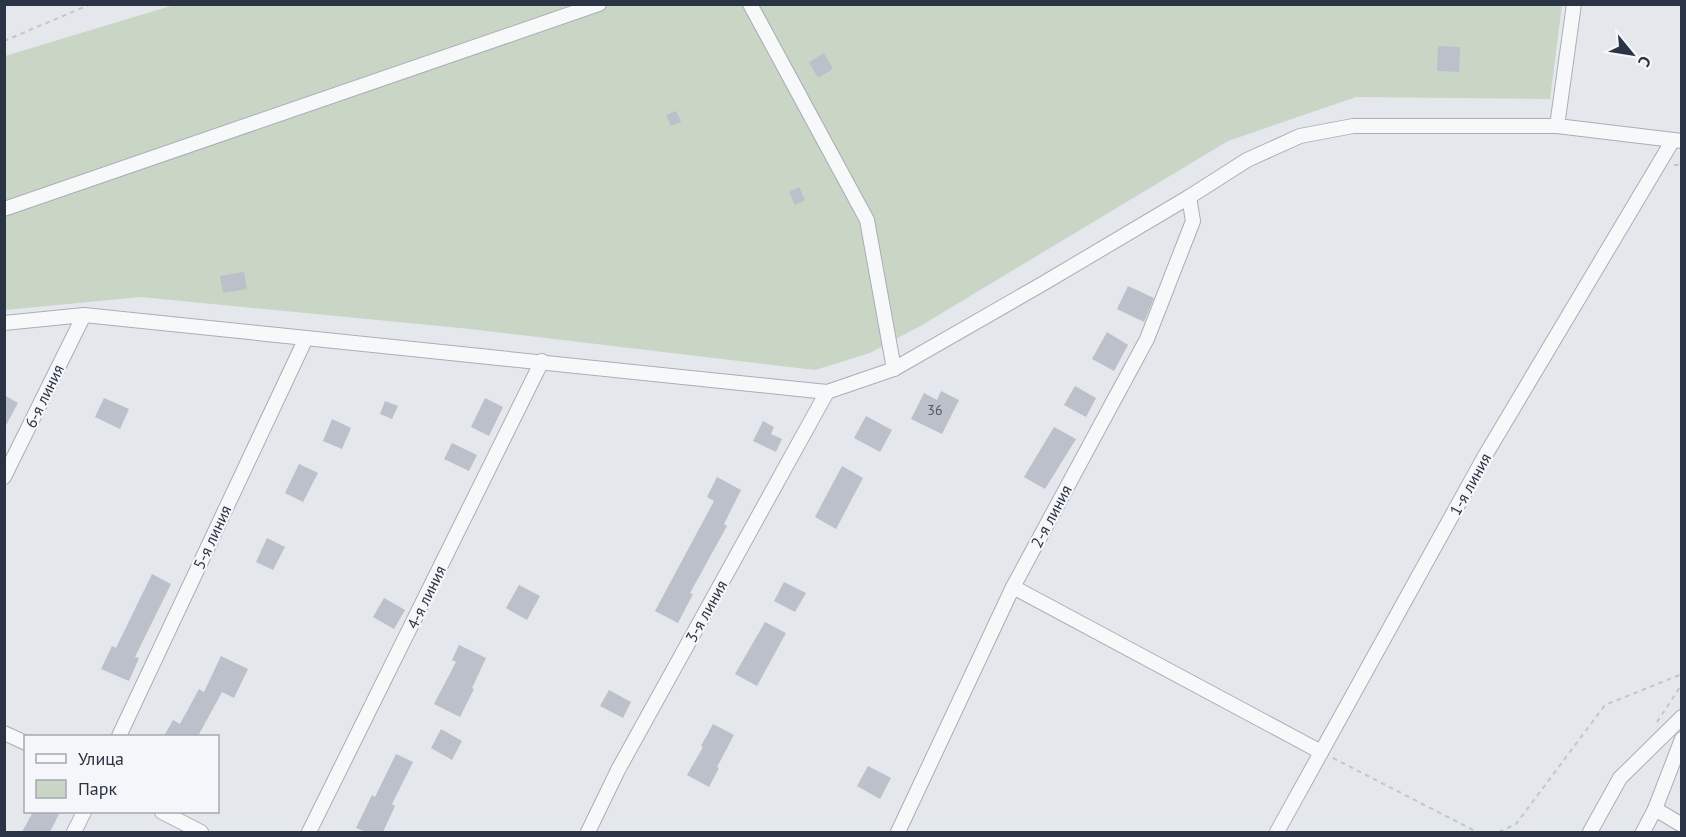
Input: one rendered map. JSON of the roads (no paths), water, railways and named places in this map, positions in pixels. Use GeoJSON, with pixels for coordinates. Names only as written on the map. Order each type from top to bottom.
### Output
{"type":"FeatureCollection","features":[{"type":"Feature","properties":{"kind":"street"},"geometry":{"type":"LineString","coordinates":[[4,209],[599,4]]}},
{"type":"Feature","properties":{"kind":"street"},"geometry":{"type":"LineString","coordinates":[[750,4],[867,220],[894,369]]}},
{"type":"Feature","properties":{"kind":"street"},"geometry":{"type":"LineString","coordinates":[[1557,126],[1574,4]]}},
{"type":"Feature","properties":{"kind":"street"},"geometry":{"type":"LineString","coordinates":[[4,323],[84,315],[827,392],[894,369],[1247,160],[1300,136],[1353,126],[1557,126],[1677,140]]}},
{"type":"Feature","properties":{"kind":"street","name":"1-я линия"},"geometry":{"type":"LineString","coordinates":[[1277,832],[1486,454],[1677,140]]}},
{"type":"Feature","properties":{"kind":"street","name":"2-я линия"},"geometry":{"type":"LineString","coordinates":[[898,832],[1013,587],[1147,339],[1193,221],[1188,197]]}},
{"type":"Feature","properties":{"kind":"street","name":"6-я линия"},"geometry":{"type":"LineString","coordinates":[[4,477],[84,315]]}},
{"type":"Feature","properties":{"kind":"street","name":"5-я линия"},"geometry":{"type":"LineString","coordinates":[[119,735],[306,338]]}},
{"type":"Feature","properties":{"kind":"street","name":"4-я линия"},"geometry":{"type":"LineString","coordinates":[[309,832],[542,362]]}},
{"type":"Feature","properties":{"kind":"street","name":"3-я линия"},"geometry":{"type":"LineString","coordinates":[[588,832],[618,770],[827,392]]}},
{"type":"Feature","properties":{"kind":"street"},"geometry":{"type":"LineString","coordinates":[[1013,587],[1321,752]]}},
{"type":"Feature","properties":{"kind":"street"},"geometry":{"type":"LineString","coordinates":[[1590,832],[1620,778],[1682,717]]}},
{"type":"Feature","properties":{"kind":"street"},"geometry":{"type":"LineString","coordinates":[[4,733],[24,742]]}},
{"type":"Feature","properties":{"kind":"street"},"geometry":{"type":"LineString","coordinates":[[1643,832],[1655,809],[1682,739]]}},
{"type":"Feature","properties":{"kind":"street"},"geometry":{"type":"LineString","coordinates":[[1655,809],[1682,825]]}},
{"type":"Feature","properties":{"kind":"street"},"geometry":{"type":"LineString","coordinates":[[74,832],[84,813]]}},
{"type":"Feature","properties":{"kind":"street"},"geometry":{"type":"LineString","coordinates":[[164,813],[201,832]]}}]}
